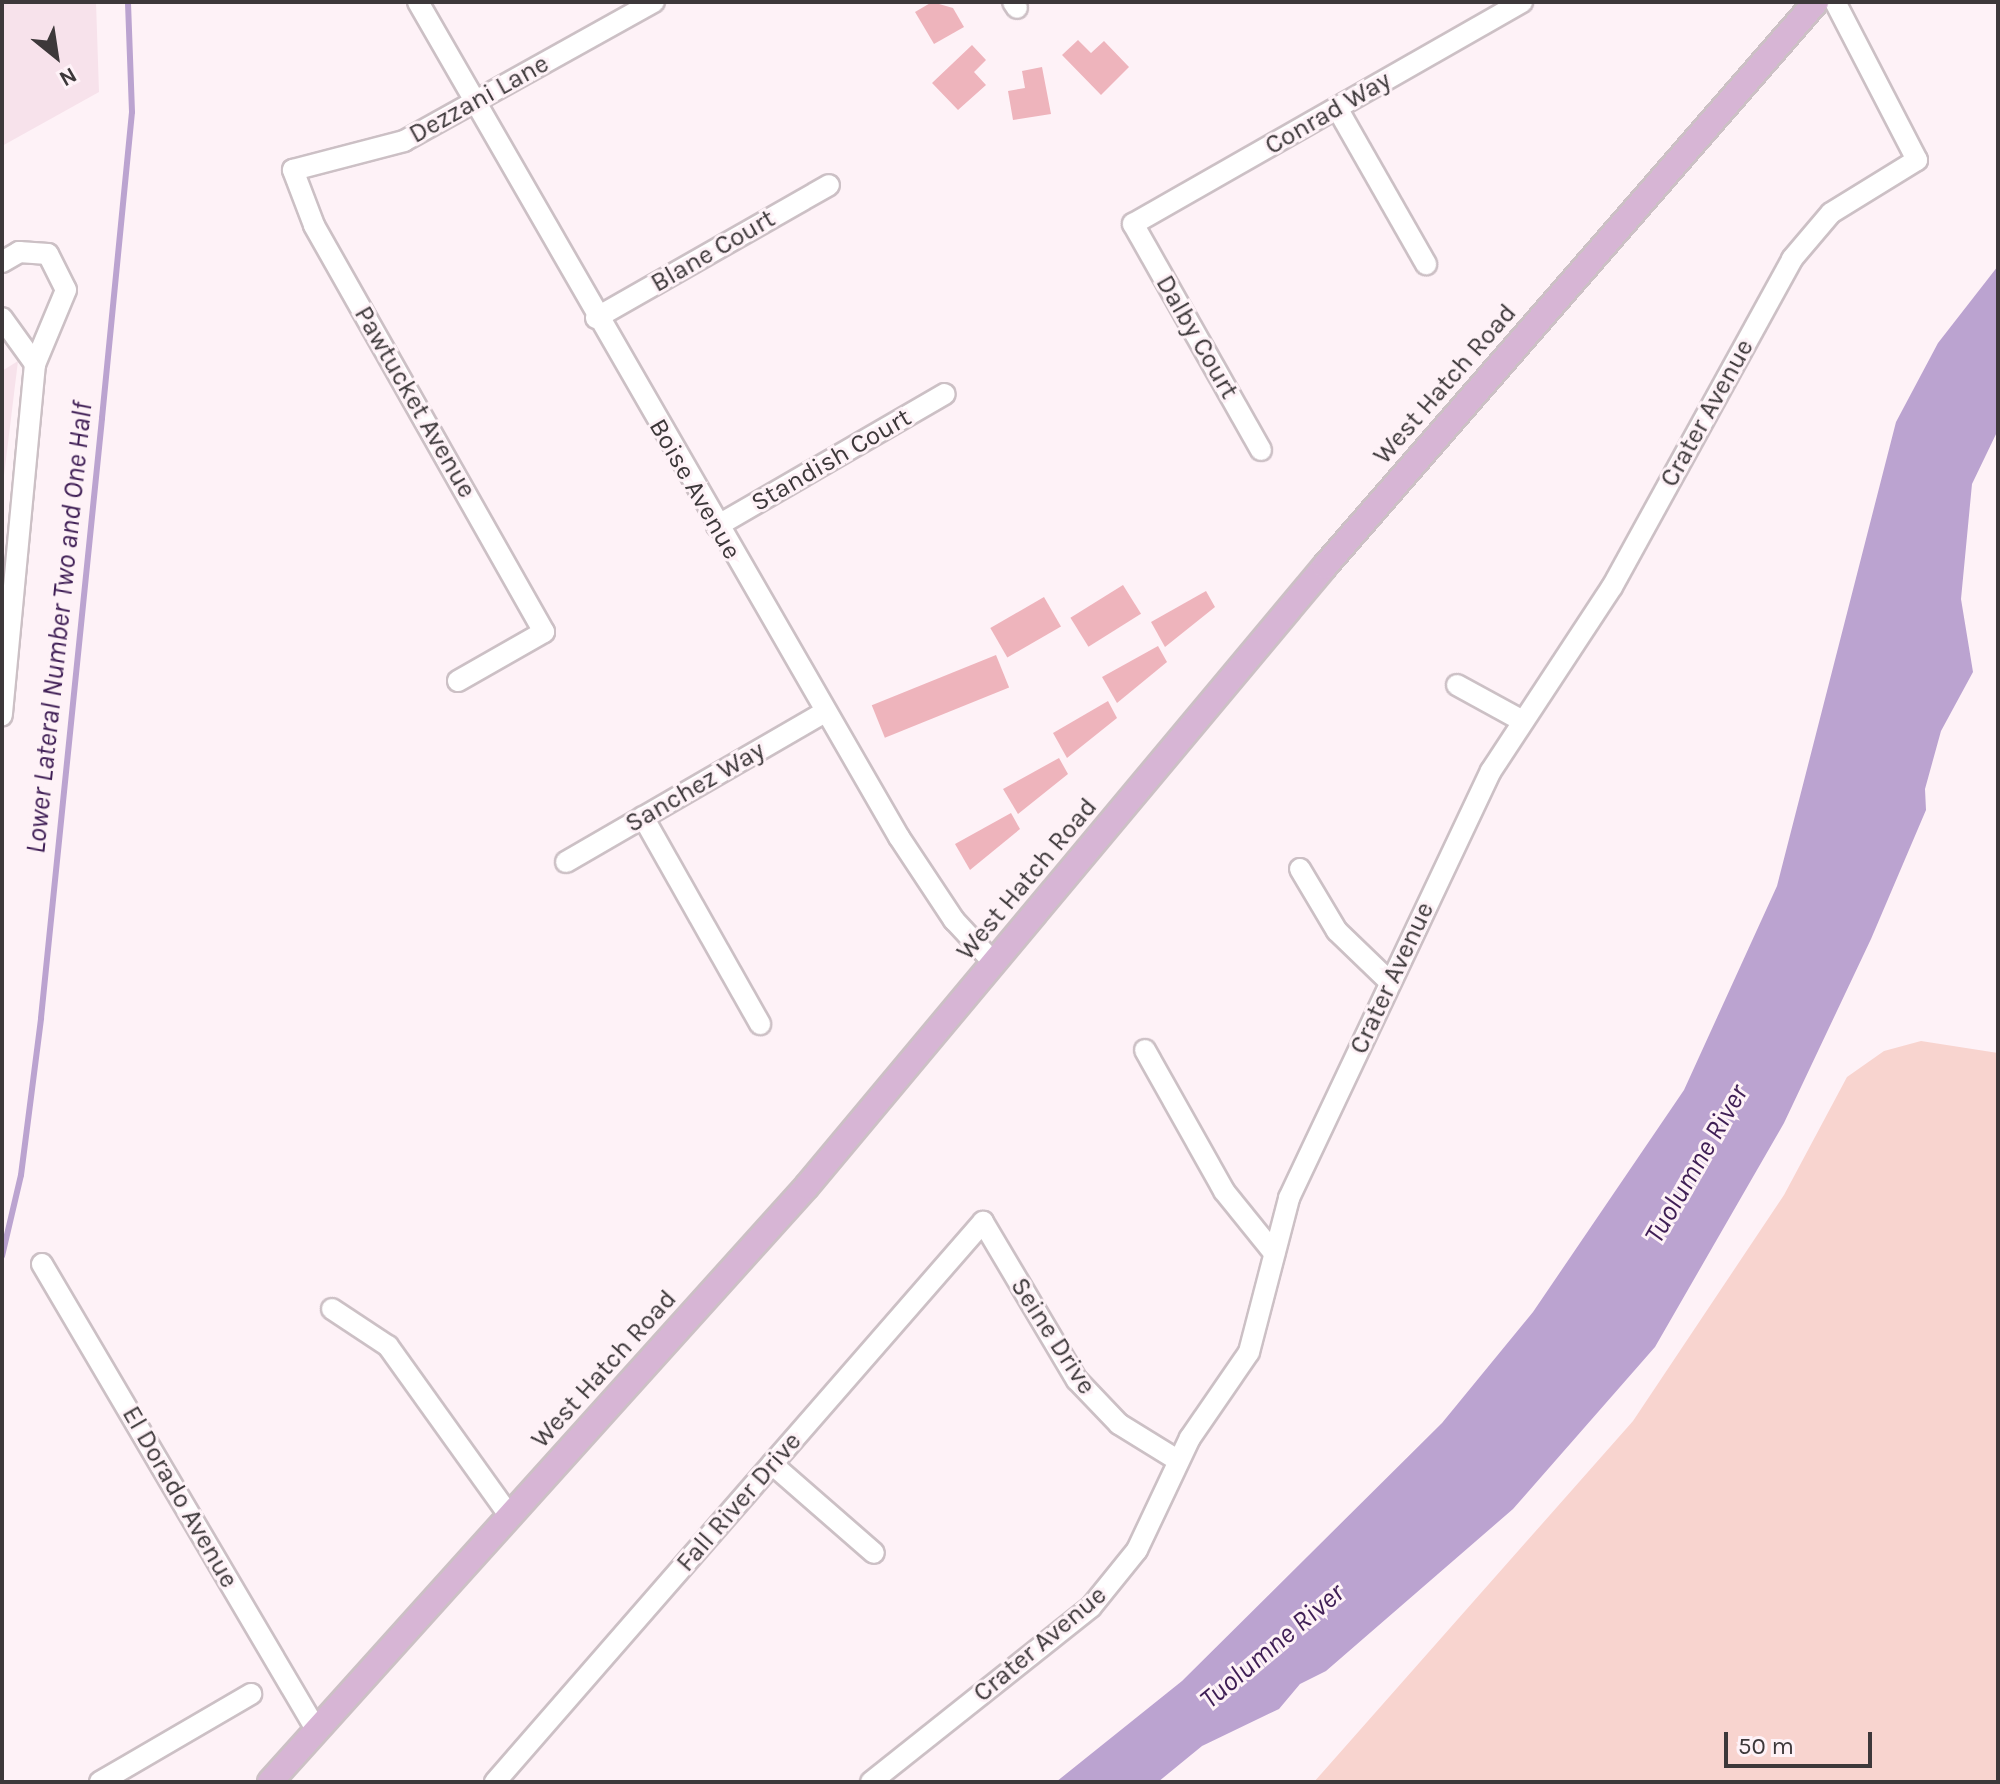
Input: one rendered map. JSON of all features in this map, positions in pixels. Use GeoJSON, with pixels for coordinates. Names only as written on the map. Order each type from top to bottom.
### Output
{"type":"FeatureCollection","features":[{"type":"Feature","properties":{"kind":"main road","name":"West Hatch Road"},"geometry":{"type":"LineString","coordinates":[[270,1782],[807,1186],[1335,554],[1816,2]]}},
{"type":"Feature","properties":{"kind":"street","name":"Boise Avenue"},"geometry":{"type":"LineString","coordinates":[[418,2],[596,318],[825,712],[926,880],[993,962]]}},
{"type":"Feature","properties":{"kind":"street","name":"Dezzani Lane"},"geometry":{"type":"LineString","coordinates":[[293,170],[404,141],[654,2]]}},
{"type":"Feature","properties":{"kind":"street","name":"Conrad Way"},"geometry":{"type":"LineString","coordinates":[[1133,224],[1522,2]]}},
{"type":"Feature","properties":{"kind":"street","name":"Crater Avenue"},"geometry":{"type":"LineString","coordinates":[[871,1782],[1091,1607],[1137,1550],[1179,1461],[1249,1352],[1289,1198],[1389,981],[1521,720],[1612,587],[1792,259],[1831,213],[1917,160],[1835,2]]}},
{"type":"Feature","properties":{"kind":"street"},"geometry":{"type":"LineString","coordinates":[[1337,108],[1426,264]]}},
{"type":"Feature","properties":{"kind":"street","name":"Pawtucket Avenue"},"geometry":{"type":"LineString","coordinates":[[293,170],[314,225],[544,632],[458,681]]}},
{"type":"Feature","properties":{"kind":"street","name":"Blane Court"},"geometry":{"type":"LineString","coordinates":[[596,318],[829,185]]}},
{"type":"Feature","properties":{"kind":"street","name":"Dalby Court"},"geometry":{"type":"LineString","coordinates":[[1133,224],[1261,450]]}},
{"type":"Feature","properties":{"kind":"street"},"geometry":{"type":"LineString","coordinates":[[2,262],[35,252],[62,270],[66,290],[35,364],[2,715]]}},
{"type":"Feature","properties":{"kind":"street"},"geometry":{"type":"LineString","coordinates":[[2,318],[35,364]]}},
{"type":"Feature","properties":{"kind":"street","name":"Standish Court"},"geometry":{"type":"LineString","coordinates":[[717,526],[945,394]]}},
{"type":"Feature","properties":{"kind":"street"},"geometry":{"type":"LineString","coordinates":[[1457,685],[1521,720]]}},
{"type":"Feature","properties":{"kind":"street","name":"Sanchez Way"},"geometry":{"type":"LineString","coordinates":[[566,862],[825,712]]}},
{"type":"Feature","properties":{"kind":"street"},"geometry":{"type":"LineString","coordinates":[[643,817],[760,1024]]}},
{"type":"Feature","properties":{"kind":"street"},"geometry":{"type":"LineString","coordinates":[[1300,869],[1337,931],[1389,981]]}},
{"type":"Feature","properties":{"kind":"street"},"geometry":{"type":"LineString","coordinates":[[1145,1050],[1224,1191],[1274,1253]]}},
{"type":"Feature","properties":{"kind":"street","name":"Seine Drive"},"geometry":{"type":"LineString","coordinates":[[983,1222],[1077,1380],[1119,1424],[1179,1461]]}},
{"type":"Feature","properties":{"kind":"street","name":"Fall River Drive"},"geometry":{"type":"LineString","coordinates":[[495,1782],[983,1222]]}},
{"type":"Feature","properties":{"kind":"street","name":"El Dorado Avenue"},"geometry":{"type":"LineString","coordinates":[[42,1264],[317,1731]]}},
{"type":"Feature","properties":{"kind":"street"},"geometry":{"type":"LineString","coordinates":[[332,1309],[388,1346],[509,1515]]}},
{"type":"Feature","properties":{"kind":"street"},"geometry":{"type":"LineString","coordinates":[[772,1464],[874,1553]]}},
{"type":"Feature","properties":{"kind":"street"},"geometry":{"type":"LineString","coordinates":[[100,1782],[251,1694]]}},
{"type":"Feature","properties":{"kind":"shaded area"},"geometry":{"type":"Polygon","coordinates":[[[2,2],[96,2],[99,92],[2,146],[2,2]]]}},
{"type":"Feature","properties":{"kind":"shaded area"},"geometry":{"type":"Polygon","coordinates":[[[18,361],[2,492],[2,371],[18,361]]]}},
{"type":"Feature","properties":{"kind":"shaded area"},"geometry":{"type":"Polygon","coordinates":[[[1921,1041],[1998,1053],[1998,1782],[1314,1782],[1633,1421],[1784,1195],[1847,1077],[1884,1051],[1921,1041]]]}},
{"type":"Feature","properties":{"kind":"water","name":"Tuolumne River"},"geometry":{"type":"Polygon","coordinates":[[[1998,266],[1998,430],[1972,484],[1961,599],[1973,672],[1941,731],[1925,789],[1926,810],[1871,939],[1784,1123],[1655,1347],[1513,1509],[1326,1671],[1300,1684],[1279,1709],[1202,1746],[1158,1782],[1056,1782],[1182,1681],[1442,1423],[1533,1312],[1684,1090],[1777,886],[1896,422],[1938,343],[1998,266]]]}},
{"type":"Feature","properties":{"kind":"building"},"geometry":{"type":"Polygon","coordinates":[[[932,2],[953,8],[964,27],[934,44],[915,12],[932,2]]]}},
{"type":"Feature","properties":{"kind":"building"},"geometry":{"type":"Polygon","coordinates":[[[1078,40],[1091,53],[1104,41],[1129,67],[1101,95],[1062,55],[1078,40]]]}},
{"type":"Feature","properties":{"kind":"building"},"geometry":{"type":"Polygon","coordinates":[[[972,45],[986,60],[974,72],[986,85],[958,110],[932,83],[972,45]]]}},
{"type":"Feature","properties":{"kind":"building"},"geometry":{"type":"Polygon","coordinates":[[[1042,67],[1051,114],[1013,120],[1008,91],[1025,88],[1022,71],[1042,67]]]}},
{"type":"Feature","properties":{"kind":"building"},"geometry":{"type":"Polygon","coordinates":[[[1123,585],[1141,614],[1088,647],[1070,618],[1123,585]]]}},
{"type":"Feature","properties":{"kind":"building"},"geometry":{"type":"Polygon","coordinates":[[[1206,591],[1215,607],[1165,647],[1151,622],[1206,591]]]}},
{"type":"Feature","properties":{"kind":"building"},"geometry":{"type":"Polygon","coordinates":[[[1044,597],[1061,626],[1007,657],[990,628],[1044,597]]]}},
{"type":"Feature","properties":{"kind":"building"},"geometry":{"type":"Polygon","coordinates":[[[1158,646],[1167,662],[1117,703],[1102,677],[1158,646]]]}},
{"type":"Feature","properties":{"kind":"building"},"geometry":{"type":"Polygon","coordinates":[[[996,655],[1009,687],[885,738],[872,705],[996,655]]]}},
{"type":"Feature","properties":{"kind":"building"},"geometry":{"type":"Polygon","coordinates":[[[1108,701],[1117,718],[1067,758],[1053,733],[1108,701]]]}},
{"type":"Feature","properties":{"kind":"building"},"geometry":{"type":"Polygon","coordinates":[[[1059,758],[1068,774],[1018,814],[1003,789],[1059,758]]]}},
{"type":"Feature","properties":{"kind":"building"},"geometry":{"type":"Polygon","coordinates":[[[1011,813],[1020,829],[970,870],[955,844],[1011,813]]]}},
{"type":"Feature","properties":{"kind":"waterway","name":"Lower Lateral Number Two and One Half"},"geometry":{"type":"LineString","coordinates":[[2,1256],[21,1175],[41,1018],[102,418],[132,112],[128,2]]}}]}
